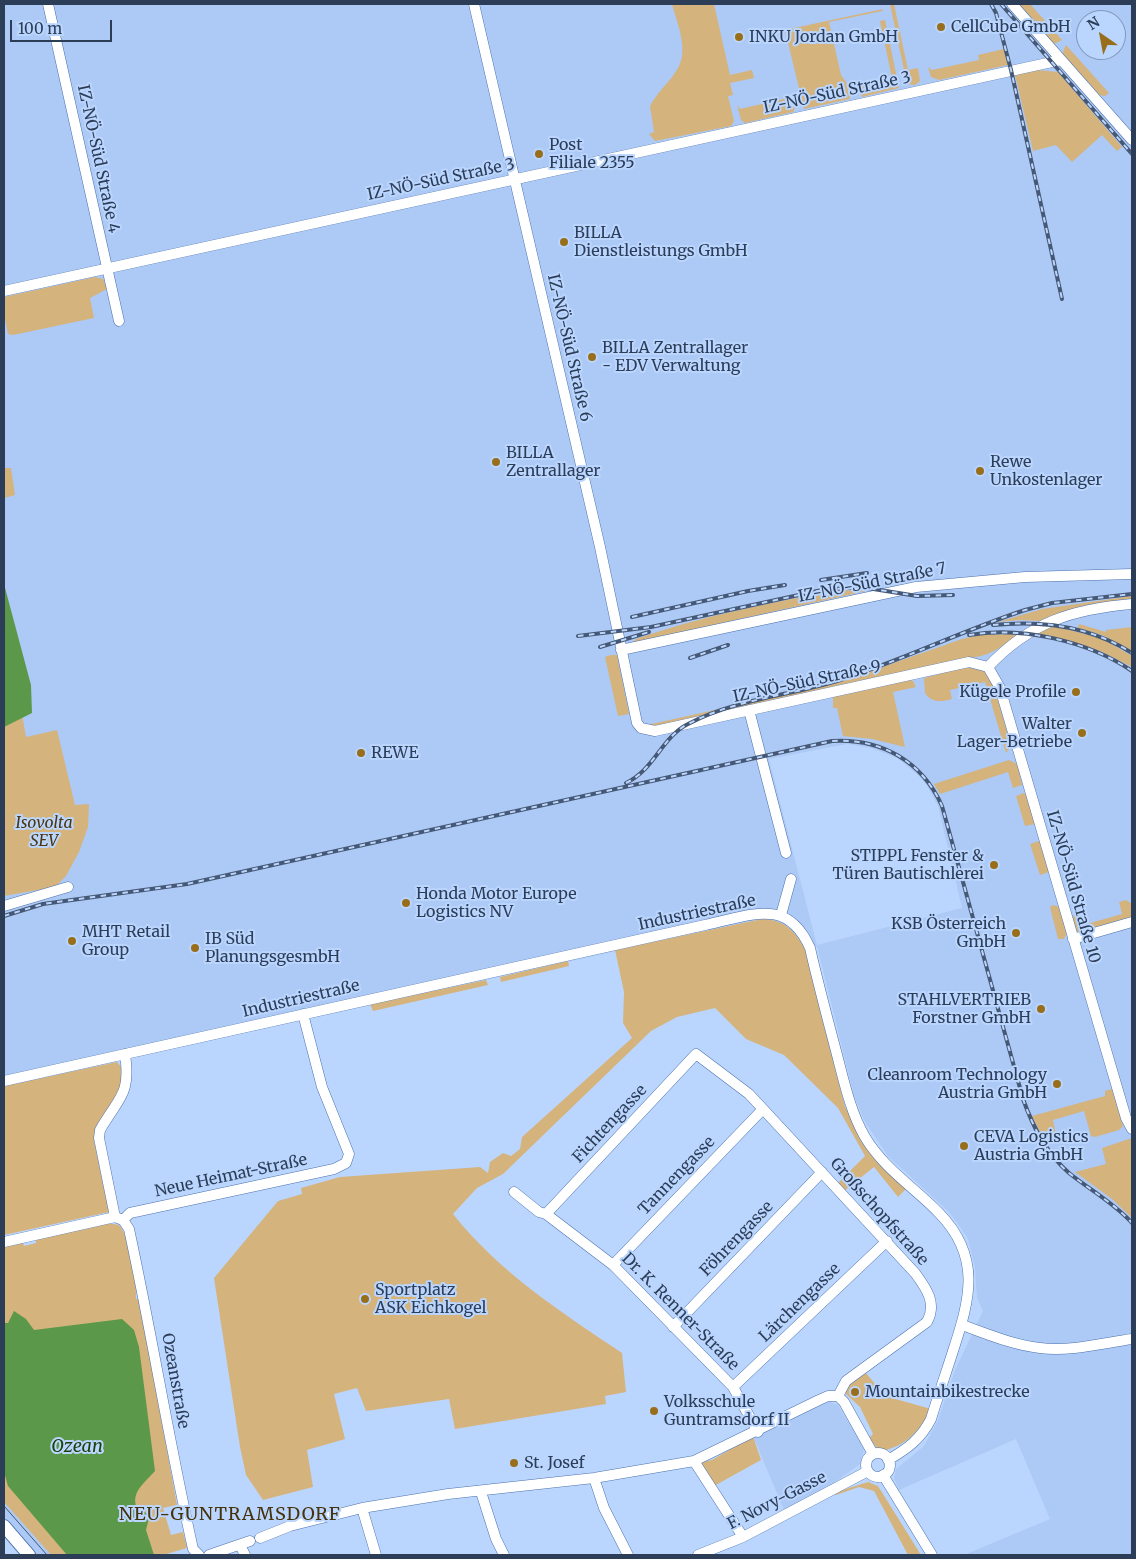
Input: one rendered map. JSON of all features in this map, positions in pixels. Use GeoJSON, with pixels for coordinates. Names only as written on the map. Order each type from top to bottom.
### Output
{"type":"FeatureCollection","features":[{"type":"Feature","properties":{"kind":"main road"},"geometry":{"type":"LineString","coordinates":[[4,1526],[29,1555]]}},
{"type":"Feature","properties":{"kind":"street","name":"IZ-NÖ-Süd Straße 4"},"geometry":{"type":"LineString","coordinates":[[48,4],[119,321]]}},
{"type":"Feature","properties":{"kind":"street","name":"IZ-NÖ-Süd Straße 6"},"geometry":{"type":"LineString","coordinates":[[474,4],[516,179],[637,723],[641,728]]}},
{"type":"Feature","properties":{"kind":"street"},"geometry":{"type":"LineString","coordinates":[[1012,4],[1132,140]]}},
{"type":"Feature","properties":{"kind":"street","name":"IZ-NÖ-Süd Straße 3"},"geometry":{"type":"LineString","coordinates":[[4,291],[1060,60]]}},
{"type":"Feature","properties":{"kind":"street","name":"IZ-NÖ-Süd Straße 7"},"geometry":{"type":"LineString","coordinates":[[621,650],[916,587],[1026,577],[1132,574]]}},
{"type":"Feature","properties":{"kind":"street"},"geometry":{"type":"LineString","coordinates":[[984,665],[1027,633],[1052,619],[1105,606],[1132,604]]}},
{"type":"Feature","properties":{"kind":"street","name":"IZ-NÖ-Süd Straße 9"},"geometry":{"type":"LineString","coordinates":[[641,728],[655,731],[969,662],[984,665]]}},
{"type":"Feature","properties":{"kind":"street","name":"IZ-NÖ-Süd Straße 10"},"geometry":{"type":"LineString","coordinates":[[984,665],[1000,688],[1073,939],[1131,1128]]}},
{"type":"Feature","properties":{"kind":"street"},"geometry":{"type":"LineString","coordinates":[[749,710],[786,853]]}},
{"type":"Feature","properties":{"kind":"street"},"geometry":{"type":"LineString","coordinates":[[781,915],[792,879]]}},
{"type":"Feature","properties":{"kind":"street"},"geometry":{"type":"LineString","coordinates":[[4,906],[68,887]]}},
{"type":"Feature","properties":{"kind":"street","name":"Industriestraße"},"geometry":{"type":"LineString","coordinates":[[4,1080],[705,925],[766,913],[781,915],[793,922],[803,933],[810,948],[847,1093],[865,1137],[875,1152],[898,1177],[939,1213],[953,1229],[966,1255],[970,1291],[962,1325],[925,1431],[915,1442],[888,1460]]}},
{"type":"Feature","properties":{"kind":"street"},"geometry":{"type":"LineString","coordinates":[[1073,939],[1132,922]]}},
{"type":"Feature","properties":{"kind":"street","name":"Neue Heimat-Straße"},"geometry":{"type":"LineString","coordinates":[[119,1218],[130,1213],[334,1169],[346,1163],[349,1154],[322,1087],[303,1014]]}},
{"type":"Feature","properties":{"kind":"street","name":"Ozeanstraße"},"geometry":{"type":"LineString","coordinates":[[124,1054],[127,1084],[100,1130],[99,1138],[119,1218],[128,1229],[149,1322],[191,1540],[193,1549],[198,1555]]}},
{"type":"Feature","properties":{"kind":"street","name":"Großschopfstraße"},"geometry":{"type":"LineString","coordinates":[[696,1054],[749,1094],[887,1241],[924,1284],[932,1312],[927,1322],[846,1381],[838,1396]]}},
{"type":"Feature","properties":{"kind":"street","name":"Fichtengasse"},"geometry":{"type":"LineString","coordinates":[[546,1214],[696,1054]]}},
{"type":"Feature","properties":{"kind":"street","name":"Tannengasse"},"geometry":{"type":"LineString","coordinates":[[613,1265],[763,1109]]}},
{"type":"Feature","properties":{"kind":"street","name":"Föhrengasse"},"geometry":{"type":"LineString","coordinates":[[673,1327],[822,1172]]}},
{"type":"Feature","properties":{"kind":"street","name":"Dr. K. Renner-Straße"},"geometry":{"type":"LineString","coordinates":[[514,1192],[613,1265],[733,1387],[758,1432]]}},
{"type":"Feature","properties":{"kind":"street"},"geometry":{"type":"LineString","coordinates":[[4,1242],[119,1218]]}},
{"type":"Feature","properties":{"kind":"street","name":"Lärchengasse"},"geometry":{"type":"LineString","coordinates":[[733,1387],[887,1241]]}},
{"type":"Feature","properties":{"kind":"street"},"geometry":{"type":"LineString","coordinates":[[962,1325],[998,1338],[1040,1348],[1073,1348],[1132,1339]]}},
{"type":"Feature","properties":{"kind":"street"},"geometry":{"type":"LineString","coordinates":[[209,1555],[246,1548],[290,1526],[362,1508],[448,1494],[481,1492],[594,1478],[694,1461],[758,1432],[828,1396],[838,1396],[844,1402],[873,1454]]}},
{"type":"Feature","properties":{"kind":"street"},"geometry":{"type":"LineString","coordinates":[[873,1454],[882,1454],[888,1460],[889,1469],[883,1476],[875,1476],[868,1471],[866,1462],[873,1454]]}},
{"type":"Feature","properties":{"kind":"street"},"geometry":{"type":"LineString","coordinates":[[694,1461],[743,1537]]}},
{"type":"Feature","properties":{"kind":"street","name":"F. Novy-Gasse"},"geometry":{"type":"LineString","coordinates":[[698,1555],[743,1537],[868,1471]]}},
{"type":"Feature","properties":{"kind":"street"},"geometry":{"type":"LineString","coordinates":[[883,1476],[928,1554]]}},
{"type":"Feature","properties":{"kind":"street"},"geometry":{"type":"LineString","coordinates":[[594,1478],[604,1508],[628,1555]]}},
{"type":"Feature","properties":{"kind":"street"},"geometry":{"type":"LineString","coordinates":[[481,1492],[496,1539],[504,1555]]}},
{"type":"Feature","properties":{"kind":"street"},"geometry":{"type":"LineString","coordinates":[[362,1508],[376,1555]]}},
{"type":"Feature","properties":{"kind":"shaded area"},"geometry":{"type":"Polygon","coordinates":[[[4,4],[1132,4],[1132,1555],[964,1555],[1050,1519],[1016,1439],[899,1490],[894,1478],[896,1469],[924,1446],[938,1420],[955,1370],[983,1311],[977,1298],[975,1268],[968,1239],[949,1212],[888,1156],[865,1122],[854,1096],[817,946],[805,949],[762,919],[4,1086],[4,4]],[[847,744],[769,759],[817,945],[962,908],[938,806],[926,784],[897,758],[871,748],[847,744]]]}},
{"type":"Feature","properties":{"kind":"shaded area"},"geometry":{"type":"Polygon","coordinates":[[[830,1402],[838,1405],[864,1450],[860,1464],[824,1490],[784,1510],[753,1436],[823,1403],[830,1402]]]}},
{"type":"Feature","properties":{"kind":"shaded area"},"geometry":{"type":"Polygon","coordinates":[[[4,1502],[51,1555],[37,1555],[4,1517],[4,1502]]]}},
{"type":"Feature","properties":{"kind":"green space"},"geometry":{"type":"Polygon","coordinates":[[[672,4],[714,4],[730,75],[752,70],[754,78],[730,83],[733,95],[728,96],[734,121],[731,126],[655,141],[649,134],[654,132],[650,106],[678,68],[682,53],[681,36],[672,4]]]}},
{"type":"Feature","properties":{"kind":"green space"},"geometry":{"type":"Polygon","coordinates":[[[890,4],[894,4],[908,70],[918,68],[920,81],[915,85],[907,84],[890,4]]]}},
{"type":"Feature","properties":{"kind":"green space"},"geometry":{"type":"Polygon","coordinates":[[[1018,4],[1030,4],[1062,40],[1054,44],[1018,4]]]}},
{"type":"Feature","properties":{"kind":"green space"},"geometry":{"type":"Polygon","coordinates":[[[883,9],[882,11],[829,22],[841,75],[846,82],[850,99],[804,109],[785,30],[883,9]]]}},
{"type":"Feature","properties":{"kind":"green space"},"geometry":{"type":"Polygon","coordinates":[[[885,20],[899,88],[862,97],[858,85],[892,78],[880,21],[885,20]]]}},
{"type":"Feature","properties":{"kind":"green space"},"geometry":{"type":"Polygon","coordinates":[[[1066,45],[1076,56],[1076,60],[1079,60],[1109,93],[1105,96],[1099,95],[1062,54],[1066,45]]]}},
{"type":"Feature","properties":{"kind":"green space"},"geometry":{"type":"Polygon","coordinates":[[[1004,49],[1008,65],[939,80],[931,77],[928,67],[932,70],[979,60],[978,55],[1004,49]]]}},
{"type":"Feature","properties":{"kind":"green space"},"geometry":{"type":"Polygon","coordinates":[[[1037,70],[1058,72],[1122,147],[1117,151],[1102,135],[1072,162],[1056,145],[1033,151],[1015,75],[1037,70]]]}},
{"type":"Feature","properties":{"kind":"green space"},"geometry":{"type":"Polygon","coordinates":[[[792,97],[795,108],[793,112],[745,123],[741,120],[737,105],[740,109],[792,97]]]}},
{"type":"Feature","properties":{"kind":"green space"},"geometry":{"type":"Polygon","coordinates":[[[95,277],[103,279],[107,289],[90,298],[94,318],[13,335],[8,334],[4,314],[4,297],[95,277]]]}},
{"type":"Feature","properties":{"kind":"green space"},"geometry":{"type":"Polygon","coordinates":[[[4,468],[11,468],[15,495],[4,498],[4,468]]]}},
{"type":"Feature","properties":{"kind":"green space"},"geometry":{"type":"Polygon","coordinates":[[[841,590],[866,591],[632,643],[636,639],[712,617],[841,590]]]}},
{"type":"Feature","properties":{"kind":"green space"},"geometry":{"type":"Polygon","coordinates":[[[1132,596],[1132,600],[1076,608],[1040,621],[998,622],[1042,609],[1132,596]]]}},
{"type":"Feature","properties":{"kind":"green space"},"geometry":{"type":"Polygon","coordinates":[[[1079,624],[1106,632],[1106,630],[1132,627],[1132,651],[1102,635],[1078,628],[1079,624]]]}},
{"type":"Feature","properties":{"kind":"green space"},"geometry":{"type":"Polygon","coordinates":[[[1050,625],[1101,638],[1132,656],[1132,667],[1100,651],[1035,633],[1050,625]]]}},
{"type":"Feature","properties":{"kind":"green space"},"geometry":{"type":"Polygon","coordinates":[[[1019,634],[1001,647],[982,656],[654,727],[647,725],[837,683],[962,639],[979,635],[1019,634]]]}},
{"type":"Feature","properties":{"kind":"green space"},"geometry":{"type":"Polygon","coordinates":[[[617,655],[629,714],[618,716],[605,657],[617,655]]]}},
{"type":"Feature","properties":{"kind":"green space","name":"Isovolta SEV"},"geometry":{"type":"Polygon","coordinates":[[[13,664],[26,737],[57,730],[75,805],[89,804],[88,827],[79,852],[66,876],[55,887],[4,896],[4,668],[13,664]]]}},
{"type":"Feature","properties":{"kind":"green space"},"geometry":{"type":"Polygon","coordinates":[[[966,667],[985,671],[993,683],[1011,746],[1006,753],[985,682],[950,690],[952,699],[944,701],[930,699],[925,693],[924,678],[966,667]]]}},
{"type":"Feature","properties":{"kind":"green space"},"geometry":{"type":"Polygon","coordinates":[[[909,679],[913,681],[916,687],[893,692],[905,747],[872,739],[843,736],[837,708],[833,708],[833,696],[909,679]]]}},
{"type":"Feature","properties":{"kind":"green space"},"geometry":{"type":"Polygon","coordinates":[[[1009,760],[1017,764],[1022,785],[1013,788],[1008,772],[940,794],[934,784],[1009,760]]]}},
{"type":"Feature","properties":{"kind":"green space"},"geometry":{"type":"Polygon","coordinates":[[[1024,793],[1035,824],[1025,826],[1016,796],[1024,793]]]}},
{"type":"Feature","properties":{"kind":"green space"},"geometry":{"type":"Polygon","coordinates":[[[1039,841],[1049,872],[1040,875],[1030,844],[1039,841]]]}},
{"type":"Feature","properties":{"kind":"green space"},"geometry":{"type":"Polygon","coordinates":[[[1126,900],[1132,904],[1132,918],[1081,933],[1076,932],[1072,918],[1075,914],[1080,915],[1084,923],[1087,924],[1122,914],[1119,902],[1126,900]]]}},
{"type":"Feature","properties":{"kind":"green space"},"geometry":{"type":"Polygon","coordinates":[[[1053,905],[1059,907],[1067,933],[1064,939],[1058,939],[1050,907],[1053,905]]]}},
{"type":"Feature","properties":{"kind":"green space"},"geometry":{"type":"Polygon","coordinates":[[[762,919],[777,921],[788,927],[797,936],[805,949],[845,1107],[871,1153],[906,1189],[898,1197],[874,1167],[844,1191],[837,1184],[865,1156],[838,1108],[784,1055],[746,1039],[715,1008],[677,1017],[651,1031],[503,1174],[477,1188],[453,1214],[471,1235],[511,1273],[554,1306],[622,1353],[626,1392],[605,1396],[606,1404],[455,1429],[449,1399],[366,1411],[357,1388],[334,1394],[345,1439],[307,1450],[313,1487],[263,1500],[246,1475],[214,1278],[278,1201],[302,1194],[301,1188],[340,1177],[480,1167],[488,1173],[490,1162],[503,1153],[511,1156],[520,1149],[522,1137],[632,1038],[623,1023],[624,992],[615,950],[762,919]]]}},
{"type":"Feature","properties":{"kind":"green space"},"geometry":{"type":"Polygon","coordinates":[[[568,961],[569,966],[501,982],[500,977],[568,961]]]}},
{"type":"Feature","properties":{"kind":"green space"},"geometry":{"type":"Polygon","coordinates":[[[486,980],[488,985],[373,1011],[370,1004],[486,980]]]}},
{"type":"Feature","properties":{"kind":"green space"},"geometry":{"type":"Polygon","coordinates":[[[117,1062],[124,1070],[121,1089],[95,1135],[94,1141],[109,1212],[4,1235],[4,1086],[117,1062]]]}},
{"type":"Feature","properties":{"kind":"green space"},"geometry":{"type":"Polygon","coordinates":[[[1112,1089],[1123,1126],[1119,1130],[1095,1137],[1091,1136],[1084,1111],[1053,1120],[1056,1135],[1043,1138],[1032,1116],[1105,1096],[1105,1091],[1112,1089]]]}},
{"type":"Feature","properties":{"kind":"green space"},"geometry":{"type":"Polygon","coordinates":[[[1132,1138],[1132,1218],[1112,1199],[1075,1172],[1106,1164],[1102,1148],[1132,1138]]]}},
{"type":"Feature","properties":{"kind":"green space","name":"Ozean"},"geometry":{"type":"Polygon","coordinates":[[[107,1223],[119,1225],[129,1249],[134,1271],[136,1299],[139,1299],[177,1505],[163,1508],[171,1535],[183,1532],[187,1548],[163,1555],[51,1555],[4,1502],[4,1246],[23,1242],[24,1246],[36,1243],[36,1239],[107,1223]]]}},
{"type":"Feature","properties":{"kind":"green space"},"geometry":{"type":"Polygon","coordinates":[[[866,1373],[885,1396],[931,1409],[913,1435],[901,1444],[886,1450],[877,1448],[869,1438],[873,1434],[860,1407],[846,1394],[846,1386],[866,1373]]]}},
{"type":"Feature","properties":{"kind":"green space"},"geometry":{"type":"Polygon","coordinates":[[[753,1436],[761,1460],[714,1486],[701,1462],[712,1460],[753,1436]]]}},
{"type":"Feature","properties":{"kind":"green space"},"geometry":{"type":"Polygon","coordinates":[[[868,1482],[878,1486],[921,1555],[908,1555],[874,1491],[859,1487],[836,1495],[833,1493],[868,1482]]]}},
{"type":"Feature","properties":{"kind":"water"},"geometry":{"type":"Polygon","coordinates":[[[4,584],[31,685],[32,713],[4,727],[4,584]]]}},
{"type":"Feature","properties":{"kind":"water","name":"Ozean"},"geometry":{"type":"Polygon","coordinates":[[[14,1311],[26,1319],[34,1330],[122,1319],[134,1330],[139,1347],[155,1471],[142,1484],[135,1499],[138,1510],[150,1514],[146,1530],[154,1555],[67,1555],[8,1486],[4,1472],[4,1323],[8,1323],[14,1311]]]}},
{"type":"Feature","properties":{"kind":"tram line"},"geometry":{"type":"LineString","coordinates":[[4,1506],[47,1555]]}},
{"type":"Feature","properties":{"kind":"railway"},"geometry":{"type":"LineString","coordinates":[[991,4],[996,13],[1011,70],[1062,299]]}},
{"type":"Feature","properties":{"kind":"railway"},"geometry":{"type":"LineString","coordinates":[[1001,4],[1132,154]]}},
{"type":"Feature","properties":{"kind":"railway"},"geometry":{"type":"LineString","coordinates":[[821,580],[867,573]]}},
{"type":"Feature","properties":{"kind":"railway"},"geometry":{"type":"LineString","coordinates":[[632,617],[748,591],[785,585]]}},
{"type":"Feature","properties":{"kind":"railway"},"geometry":{"type":"LineString","coordinates":[[578,636],[651,627],[822,590],[861,587],[917,596],[953,595]]}},
{"type":"Feature","properties":{"kind":"railway"},"geometry":{"type":"LineString","coordinates":[[626,783],[644,770],[679,730],[688,724],[724,709],[837,681],[1025,610],[1052,603],[1132,594]]}},
{"type":"Feature","properties":{"kind":"railway"},"geometry":{"type":"LineString","coordinates":[[993,625],[1029,623],[1065,627],[1099,637],[1132,653]]}},
{"type":"Feature","properties":{"kind":"railway"},"geometry":{"type":"LineString","coordinates":[[600,647],[649,632]]}},
{"type":"Feature","properties":{"kind":"railway"},"geometry":{"type":"LineString","coordinates":[[969,635],[1011,633],[1054,638],[1095,651],[1115,660],[1132,671]]}},
{"type":"Feature","properties":{"kind":"railway"},"geometry":{"type":"LineString","coordinates":[[690,658],[728,645]]}},
{"type":"Feature","properties":{"kind":"railway"},"geometry":{"type":"LineString","coordinates":[[4,916],[43,904],[187,884],[832,741],[850,741],[883,748],[911,765],[923,776],[934,790],[942,806],[1023,1099],[1031,1120],[1041,1139],[1061,1165],[1110,1203],[1132,1223]]}},
{"type":"Feature","properties":{"kind":"place","name":"CellCube GmbH"},"geometry":{"type":"Point","coordinates":[941,27]}},
{"type":"Feature","properties":{"kind":"place","name":"INKU Jordan GmbH"},"geometry":{"type":"Point","coordinates":[739,37]}},
{"type":"Feature","properties":{"kind":"place","name":"Post Filiale 2355"},"geometry":{"type":"Point","coordinates":[539,154]}},
{"type":"Feature","properties":{"kind":"place","name":"BILLA Dienstleistungs GmbH"},"geometry":{"type":"Point","coordinates":[564,242]}},
{"type":"Feature","properties":{"kind":"place","name":"BILLA Zentrallager - EDV Verwaltung"},"geometry":{"type":"Point","coordinates":[592,357]}},
{"type":"Feature","properties":{"kind":"place","name":"BILLA Zentrallager"},"geometry":{"type":"Point","coordinates":[496,462]}},
{"type":"Feature","properties":{"kind":"place","name":"Rewe Unkostenlager"},"geometry":{"type":"Point","coordinates":[980,471]}},
{"type":"Feature","properties":{"kind":"place","name":"Kügele Profile"},"geometry":{"type":"Point","coordinates":[1076,692]}},
{"type":"Feature","properties":{"kind":"place","name":"Walter Lager-Betriebe"},"geometry":{"type":"Point","coordinates":[1082,733]}},
{"type":"Feature","properties":{"kind":"place","name":"REWE"},"geometry":{"type":"Point","coordinates":[361,753]}},
{"type":"Feature","properties":{"kind":"place","name":"STIPPL Fenster & Türen Bautischlerei"},"geometry":{"type":"Point","coordinates":[994,865]}},
{"type":"Feature","properties":{"kind":"place","name":"Honda Motor Europe Logistics NV"},"geometry":{"type":"Point","coordinates":[406,903]}},
{"type":"Feature","properties":{"kind":"place","name":"KSB Österreich GmbH"},"geometry":{"type":"Point","coordinates":[1016,933]}},
{"type":"Feature","properties":{"kind":"place","name":"MHT Retail Group"},"geometry":{"type":"Point","coordinates":[72,941]}},
{"type":"Feature","properties":{"kind":"place","name":"IB Süd PlanungsgesmbH"},"geometry":{"type":"Point","coordinates":[195,948]}},
{"type":"Feature","properties":{"kind":"place","name":"STAHLVERTRIEB Forstner GmbH"},"geometry":{"type":"Point","coordinates":[1041,1009]}},
{"type":"Feature","properties":{"kind":"place","name":"Cleanroom Technology Austria GmbH"},"geometry":{"type":"Point","coordinates":[1057,1084]}},
{"type":"Feature","properties":{"kind":"place","name":"CEVA Logistics Austria GmbH"},"geometry":{"type":"Point","coordinates":[964,1146]}},
{"type":"Feature","properties":{"kind":"place","name":"Sportplatz ASK Eichkogel"},"geometry":{"type":"Point","coordinates":[365,1299]}},
{"type":"Feature","properties":{"kind":"place","name":"Mountainbikestrecke"},"geometry":{"type":"Point","coordinates":[855,1392]}},
{"type":"Feature","properties":{"kind":"place","name":"Volksschule Guntramsdorf II"},"geometry":{"type":"Point","coordinates":[654,1411]}},
{"type":"Feature","properties":{"kind":"place","name":"St. Josef"},"geometry":{"type":"Point","coordinates":[514,1463]}},
{"type":"Feature","properties":{"kind":"district","name":"NEU-GUNTRAMSDORF"},"geometry":{"type":"Point","coordinates":[230,1515]}}]}
